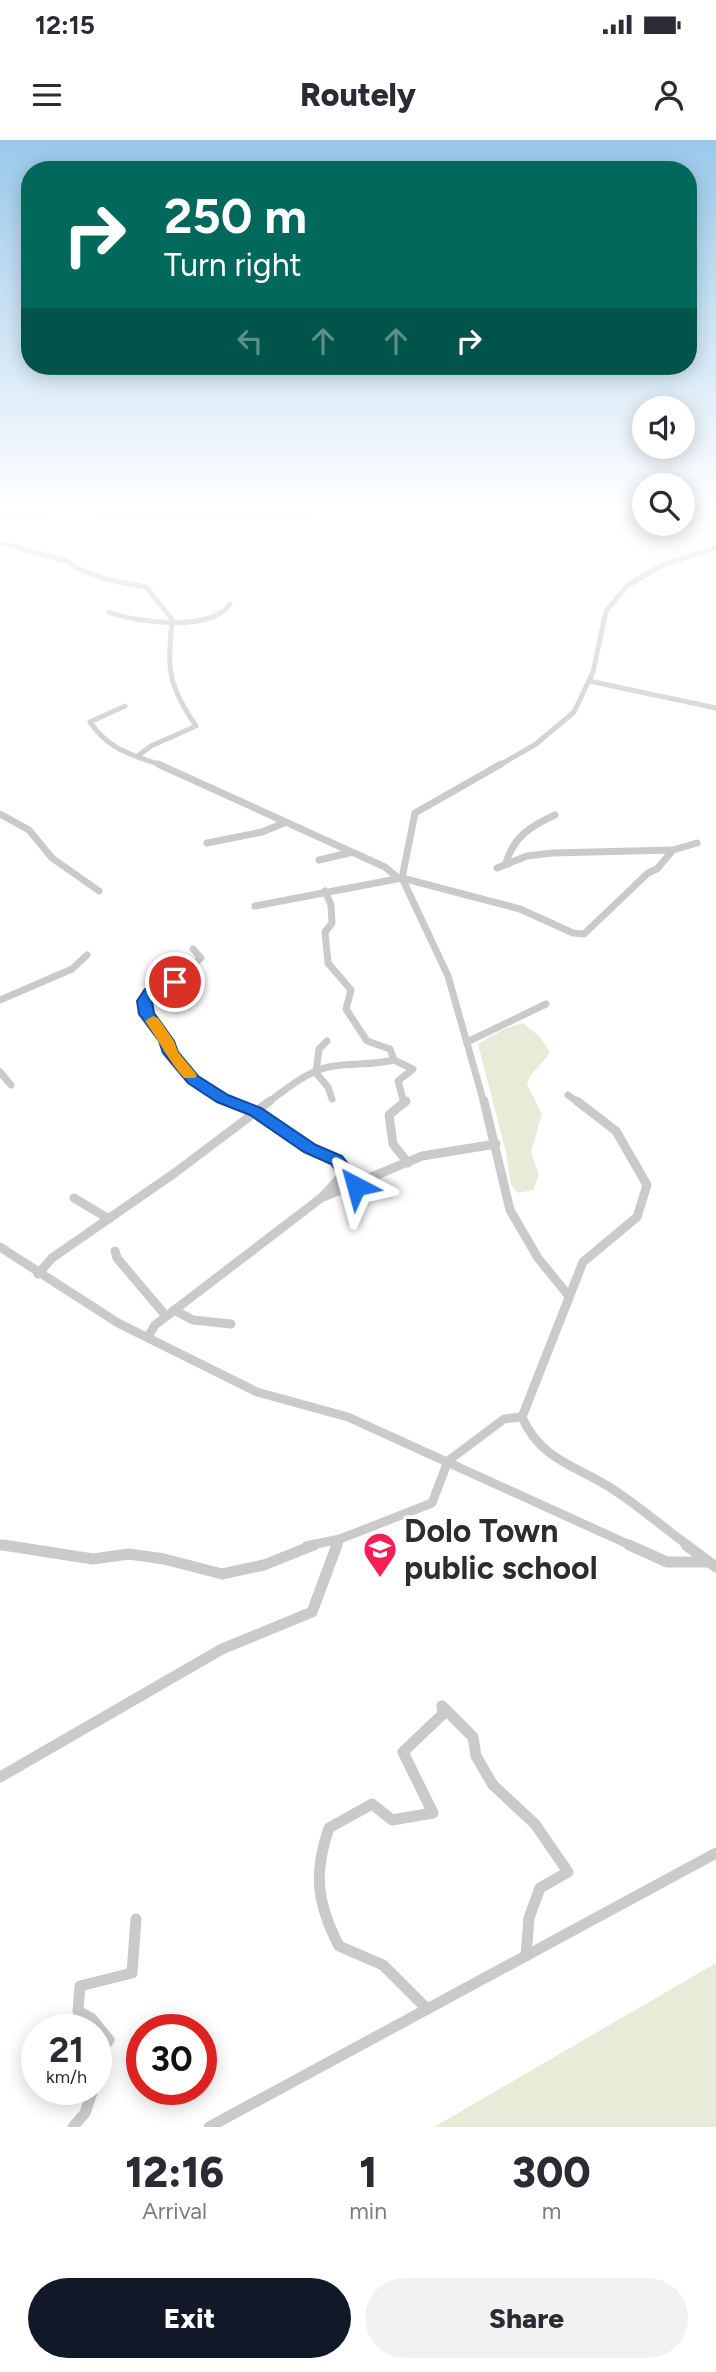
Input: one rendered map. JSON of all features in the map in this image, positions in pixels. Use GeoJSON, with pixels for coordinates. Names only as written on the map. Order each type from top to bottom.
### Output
{"type":"FeatureCollection","features":[{"type":"Feature","properties":{"kind":"street"},"geometry":{"type":"LineString","coordinates":[[140,758],[139,755],[151,746],[196,726],[177,698],[168,670],[172,619],[157,601]]}},
{"type":"Feature","properties":{"kind":"street"},"geometry":{"type":"LineString","coordinates":[[400,878],[408,859],[406,832],[415,813],[536,744],[574,712],[589,681],[607,611],[615,601]]}},
{"type":"Feature","properties":{"kind":"street"},"geometry":{"type":"LineString","coordinates":[[109,612],[140,624],[170,624],[225,613],[230,604]]}},
{"type":"Feature","properties":{"kind":"street"},"geometry":{"type":"LineString","coordinates":[[589,681],[716,708]]}},
{"type":"Feature","properties":{"kind":"street"},"geometry":{"type":"LineString","coordinates":[[125,706],[90,722],[102,740],[197,780],[317,839],[385,867],[400,878],[448,976],[496,1144],[510,1210],[538,1258],[568,1295]]}},
{"type":"Feature","properties":{"kind":"street"},"geometry":{"type":"LineString","coordinates":[[0,814],[25,825],[41,841],[49,855],[99,891]]}},
{"type":"Feature","properties":{"kind":"street"},"geometry":{"type":"LineString","coordinates":[[509,864],[508,853],[518,836],[526,828],[555,815]]}},
{"type":"Feature","properties":{"kind":"street"},"geometry":{"type":"LineString","coordinates":[[207,843],[262,832],[284,823]]}},
{"type":"Feature","properties":{"kind":"street"},"geometry":{"type":"LineString","coordinates":[[317,839],[327,834]]}},
{"type":"Feature","properties":{"kind":"street"},"geometry":{"type":"LineString","coordinates":[[497,868],[527,856],[578,850],[673,850],[697,843]]}},
{"type":"Feature","properties":{"kind":"street"},"geometry":{"type":"LineString","coordinates":[[255,906],[400,878],[471,894],[520,909],[573,933],[584,934],[648,873],[657,869],[673,850]]}},
{"type":"Feature","properties":{"kind":"street"},"geometry":{"type":"LineString","coordinates":[[319,860],[352,853]]}},
{"type":"Feature","properties":{"kind":"street"},"geometry":{"type":"LineString","coordinates":[[325,891],[331,905],[332,923],[325,932],[328,963],[351,990],[346,1009],[367,1041],[390,1049],[394,1060]]}},
{"type":"Feature","properties":{"kind":"street"},"geometry":{"type":"LineString","coordinates":[[193,949],[201,958],[175,982],[150,992],[144,1001],[146,1014],[167,1041],[170,1053],[193,1079],[223,1099],[256,1111],[310,1149],[337,1160],[356,1186]]}},
{"type":"Feature","properties":{"kind":"street"},"geometry":{"type":"LineString","coordinates":[[0,1000],[72,969],[87,955]]}},
{"type":"Feature","properties":{"kind":"street"},"geometry":{"type":"LineString","coordinates":[[467,1042],[546,1004]]}},
{"type":"Feature","properties":{"kind":"street"},"geometry":{"type":"LineString","coordinates":[[327,1041],[319,1049],[316,1073],[328,1087],[332,1099]]}},
{"type":"Feature","properties":{"kind":"street"},"geometry":{"type":"LineString","coordinates":[[38,1274],[52,1258],[298,1080],[332,1066],[369,1066],[394,1060],[413,1069],[398,1081],[406,1102],[389,1115],[393,1144],[408,1163]]}},
{"type":"Feature","properties":{"kind":"street"},"geometry":{"type":"LineString","coordinates":[[0,1072],[11,1085]]}},
{"type":"Feature","properties":{"kind":"street"},"geometry":{"type":"LineString","coordinates":[[568,1095],[616,1131],[647,1185],[637,1217],[583,1262],[522,1417],[529,1433],[551,1456],[613,1489],[711,1564]]}},
{"type":"Feature","properties":{"kind":"street"},"geometry":{"type":"LineString","coordinates":[[321,1198],[356,1186],[422,1156],[496,1144]]}},
{"type":"Feature","properties":{"kind":"street"},"geometry":{"type":"LineString","coordinates":[[148,1337],[155,1325],[321,1198],[346,1171]]}},
{"type":"Feature","properties":{"kind":"street"},"geometry":{"type":"LineString","coordinates":[[74,1198],[109,1219]]}},
{"type":"Feature","properties":{"kind":"street"},"geometry":{"type":"LineString","coordinates":[[0,1247],[38,1274],[118,1323],[257,1392],[348,1417],[667,1562],[711,1564]]}},
{"type":"Feature","properties":{"kind":"street"},"geometry":{"type":"LineString","coordinates":[[115,1251],[117,1258],[170,1313],[193,1320],[231,1324]]}},
{"type":"Feature","properties":{"kind":"street"},"geometry":{"type":"LineString","coordinates":[[0,1544],[93,1559],[129,1554],[164,1559],[222,1574],[264,1565],[307,1546],[340,1539],[432,1503],[448,1461],[504,1419],[522,1417]]}},
{"type":"Feature","properties":{"kind":"street"},"geometry":{"type":"LineString","coordinates":[[0,1777],[222,1649],[312,1612],[332,1553],[340,1539]]}},
{"type":"Feature","properties":{"kind":"street"},"geometry":{"type":"LineString","coordinates":[[427,2009],[383,1965],[340,1946],[322,1912],[319,1857],[329,1828],[372,1804],[392,1820],[433,1813],[403,1752],[443,1714],[442,1706],[473,1737],[477,1756],[494,1785],[536,1824],[568,1872],[540,1888],[529,1918],[526,1956]]}},
{"type":"Feature","properties":{"kind":"street"},"geometry":{"type":"LineString","coordinates":[[209,2127],[716,1853]]}},
{"type":"Feature","properties":{"kind":"street"},"geometry":{"type":"LineString","coordinates":[[84,2014],[78,2011],[80,1986],[132,1973],[136,1919]]}},
{"type":"Feature","properties":{"kind":"street"},"geometry":{"type":"LineString","coordinates":[[73,2127],[85,2113],[88,2105]]}},
{"type":"Feature","properties":{"kind":"green space"},"geometry":{"type":"Polygon","coordinates":[[[523,1023],[539,1036],[550,1052],[527,1084],[542,1114],[531,1152],[539,1175],[533,1190],[518,1193],[511,1185],[506,1153],[478,1044],[504,1029],[523,1023]]]}},
{"type":"Feature","properties":{"kind":"green space"},"geometry":{"type":"Polygon","coordinates":[[[716,1963],[716,2127],[434,2127],[716,1963]]]}},
{"type":"Feature","properties":{"kind":"slow traffic"},"geometry":{"type":"LineString","coordinates":[[153,1021],[167,1041],[170,1053],[189,1075]]}},
{"type":"Feature","properties":{"kind":"place","name":"Dolo Town public school"},"geometry":{"type":"Point","coordinates":[380,1579]}},
{"type":"Feature","properties":{"kind":"route"},"geometry":{"type":"LineString","coordinates":[[175,982],[150,992],[144,1001],[146,1014],[167,1041],[170,1053],[193,1079],[223,1099],[256,1111],[310,1149],[337,1160],[356,1186]]}}]}
